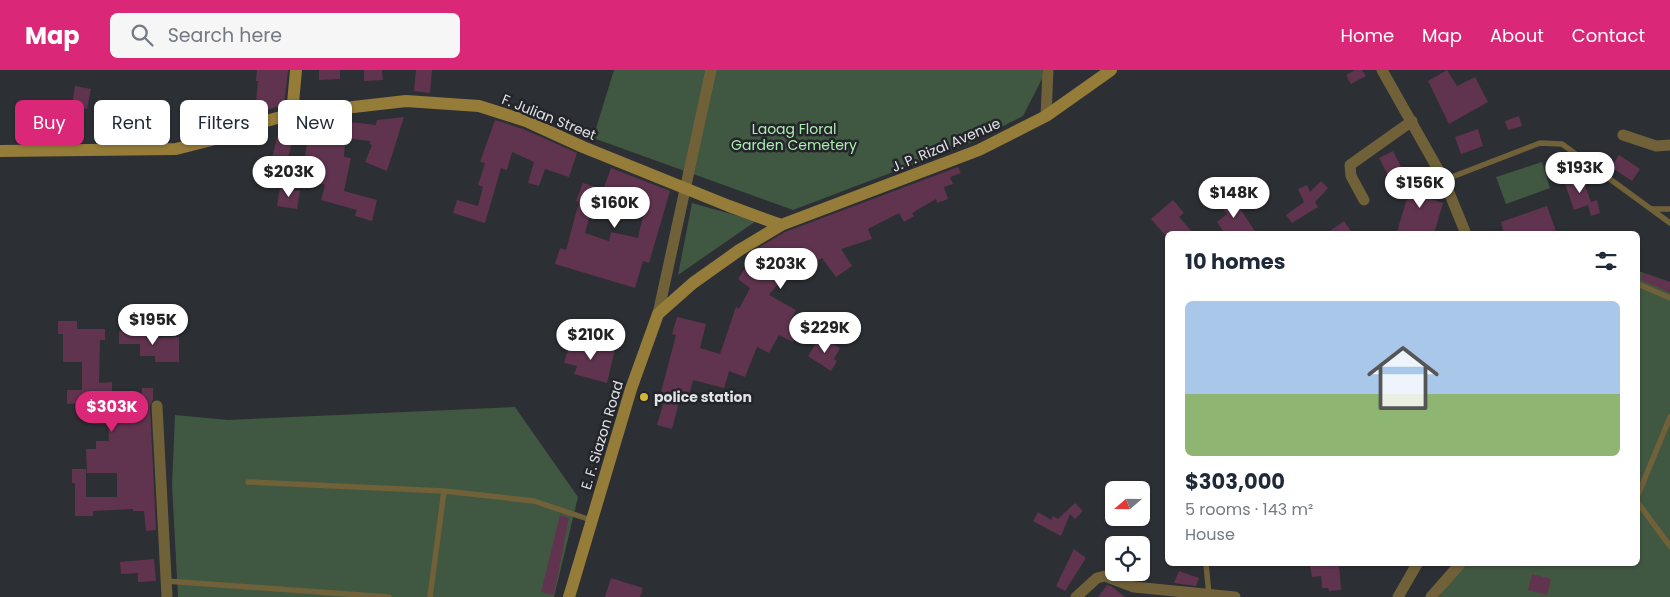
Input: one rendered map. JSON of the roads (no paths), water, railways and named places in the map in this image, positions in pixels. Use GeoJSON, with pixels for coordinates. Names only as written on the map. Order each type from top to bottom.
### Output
{"type":"FeatureCollection","features":[{"type":"Feature","properties":{"kind":"main road"},"geometry":{"type":"LineString","coordinates":[[293,100],[296,70]]}},
{"type":"Feature","properties":{"kind":"main road","name":"J. P. Rizal Avenue"},"geometry":{"type":"LineString","coordinates":[[781,224],[979,150],[1046,116],[1111,70]]}},
{"type":"Feature","properties":{"kind":"main road","name":"F. Julian Street"},"geometry":{"type":"LineString","coordinates":[[352,107],[406,101],[479,106],[526,120],[583,147],[781,224]]}},
{"type":"Feature","properties":{"kind":"main road","name":"F. Julian Street"},"geometry":{"type":"LineString","coordinates":[[0,151],[176,149],[215,140],[251,125],[278,118]]}},
{"type":"Feature","properties":{"kind":"main road","name":"E. F. Siazon Road"},"geometry":{"type":"LineString","coordinates":[[570,597],[591,520],[634,381],[658,314],[693,284],[732,255],[781,224]]}},
{"type":"Feature","properties":{"kind":"street"},"geometry":{"type":"LineString","coordinates":[[658,314],[711,70]]}},
{"type":"Feature","properties":{"kind":"street"},"geometry":{"type":"LineString","coordinates":[[1046,116],[1048,70]]}},
{"type":"Feature","properties":{"kind":"street"},"geometry":{"type":"LineString","coordinates":[[1382,70],[1444,180],[1465,231]]}},
{"type":"Feature","properties":{"kind":"street"},"geometry":{"type":"LineString","coordinates":[[1364,200],[1351,176],[1350,165],[1412,122]]}},
{"type":"Feature","properties":{"kind":"street"},"geometry":{"type":"LineString","coordinates":[[1623,135],[1656,146],[1670,145]]}},
{"type":"Feature","properties":{"kind":"street"},"geometry":{"type":"LineString","coordinates":[[157,406],[167,597]]}},
{"type":"Feature","properties":{"kind":"street"},"geometry":{"type":"LineString","coordinates":[[1398,597],[1416,566]]}},
{"type":"Feature","properties":{"kind":"street"},"geometry":{"type":"LineString","coordinates":[[1431,597],[1458,566]]}},
{"type":"Feature","properties":{"kind":"street"},"geometry":{"type":"LineString","coordinates":[[1076,597],[1097,578],[1106,576],[1134,587],[1235,597]]}},
{"type":"Feature","properties":{"kind":"lane"},"geometry":{"type":"LineString","coordinates":[[1444,180],[1540,143],[1552,142],[1562,144],[1670,223]]}},
{"type":"Feature","properties":{"kind":"lane"},"geometry":{"type":"LineString","coordinates":[[1652,209],[1670,208]]}},
{"type":"Feature","properties":{"kind":"lane"},"geometry":{"type":"LineString","coordinates":[[1640,285],[1670,298]]}},
{"type":"Feature","properties":{"kind":"lane"},"geometry":{"type":"LineString","coordinates":[[1640,490],[1670,417]]}},
{"type":"Feature","properties":{"kind":"lane"},"geometry":{"type":"LineString","coordinates":[[248,482],[444,491],[534,501],[591,520]]}},
{"type":"Feature","properties":{"kind":"lane"},"geometry":{"type":"LineString","coordinates":[[430,597],[444,491]]}},
{"type":"Feature","properties":{"kind":"lane"},"geometry":{"type":"LineString","coordinates":[[1640,506],[1670,546]]}},
{"type":"Feature","properties":{"kind":"lane"},"geometry":{"type":"LineString","coordinates":[[1206,566],[1209,594]]}},
{"type":"Feature","properties":{"kind":"lane"},"geometry":{"type":"LineString","coordinates":[[166,581],[390,597]]}},
{"type":"Feature","properties":{"kind":"place","name":"police station"},"geometry":{"type":"Point","coordinates":[644,397]}},
{"type":"Feature","properties":{"kind":"park label","name":"Laoag Floral Garden Cemetery"},"geometry":{"type":"Point","coordinates":[794,138]}}]}
